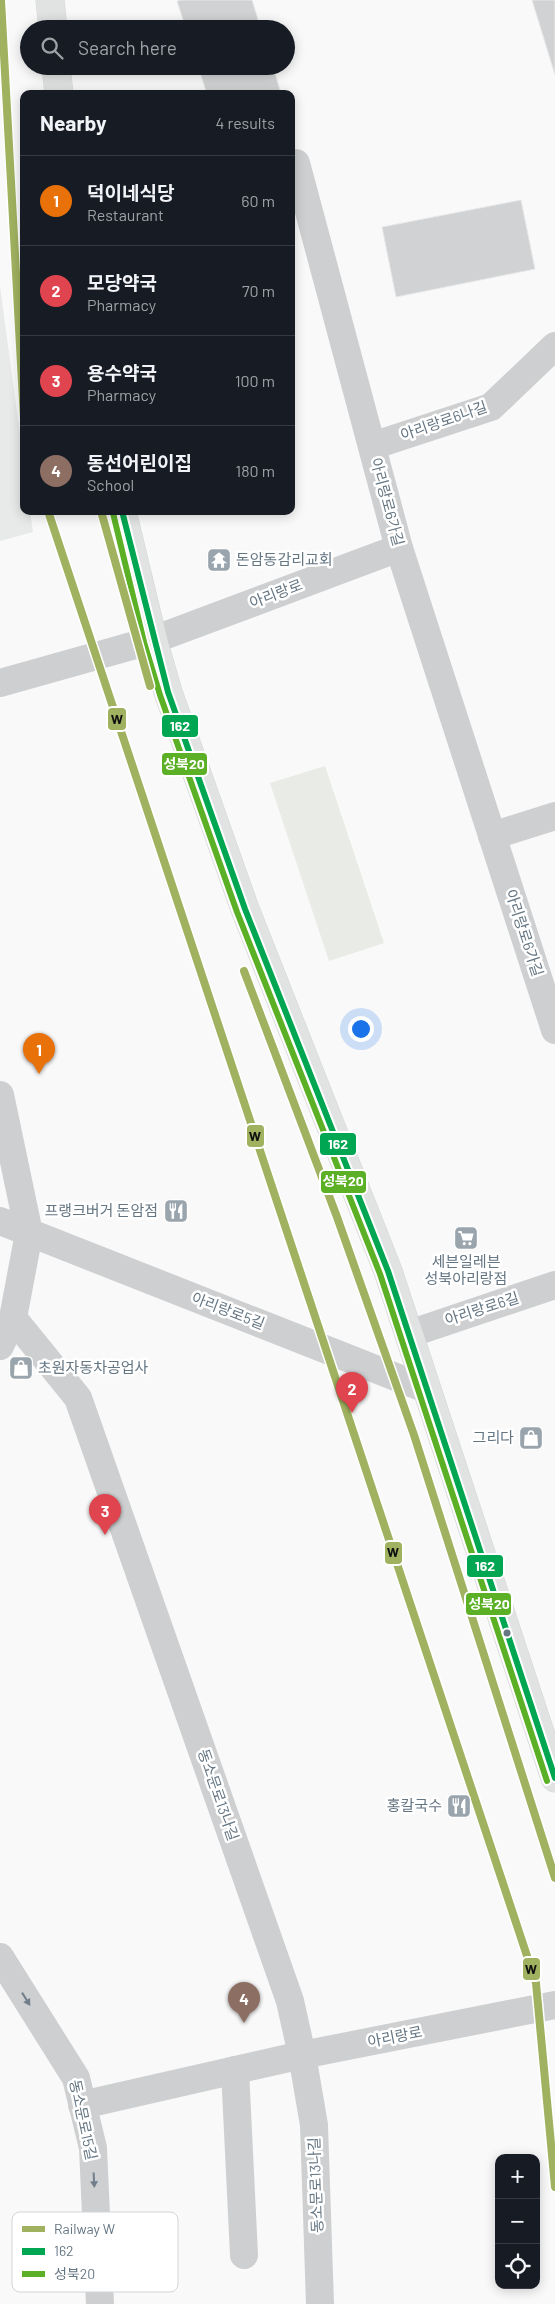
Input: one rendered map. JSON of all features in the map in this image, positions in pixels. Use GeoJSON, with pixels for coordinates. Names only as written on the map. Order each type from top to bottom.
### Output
{"type":"FeatureCollection","features":[{"type":"Feature","properties":{"kind":"main road"},"geometry":{"type":"LineString","coordinates":[[50,0],[52,20]]}},
{"type":"Feature","properties":{"kind":"main road"},"geometry":{"type":"LineString","coordinates":[[57,75],[59,90]]}},
{"type":"Feature","properties":{"kind":"main road"},"geometry":{"type":"LineString","coordinates":[[123,515],[153,640],[168,692],[245,909],[388,1271],[555,1778]]}},
{"type":"Feature","properties":{"kind":"street","name":"아리랑로6가길"},"geometry":{"type":"LineString","coordinates":[[296,163],[399,548],[555,1030]]}},
{"type":"Feature","properties":{"kind":"street","name":"아리랑로6나길"},"geometry":{"type":"LineString","coordinates":[[372,446],[491,407],[555,346]]}},
{"type":"Feature","properties":{"kind":"street","name":"아리랑로"},"geometry":{"type":"LineString","coordinates":[[0,683],[153,640],[399,548]]}},
{"type":"Feature","properties":{"kind":"street"},"geometry":{"type":"LineString","coordinates":[[492,836],[555,816]]}},
{"type":"Feature","properties":{"kind":"street"},"geometry":{"type":"LineString","coordinates":[[0,1095],[29,1233],[13,1318],[0,1346]]}},
{"type":"Feature","properties":{"kind":"street","name":"아리랑로5길"},"geometry":{"type":"LineString","coordinates":[[0,1220],[426,1388]]}},
{"type":"Feature","properties":{"kind":"street","name":"아리랑로6길"},"geometry":{"type":"LineString","coordinates":[[409,1334],[555,1285]]}},
{"type":"Feature","properties":{"kind":"street","name":"동소문로13나길"},"geometry":{"type":"LineString","coordinates":[[13,1318],[78,1398],[290,2001],[302,2055],[314,2125],[320,2304]]}},
{"type":"Feature","properties":{"kind":"street","name":"동소문로15길"},"geometry":{"type":"LineString","coordinates":[[0,1957],[76,2078],[92,2148],[95,2212]]}},
{"type":"Feature","properties":{"kind":"street","name":"아리랑로"},"geometry":{"type":"LineString","coordinates":[[82,2105],[302,2055],[555,2005]]}},
{"type":"Feature","properties":{"kind":"street"},"geometry":{"type":"LineString","coordinates":[[235,2070],[244,2256]]}},
{"type":"Feature","properties":{"kind":"shaded area"},"geometry":{"type":"Polygon","coordinates":[[[0,286],[20,434],[20,515],[31,515],[33,532],[0,541],[0,286]]]}},
{"type":"Feature","properties":{"kind":"shaded area"},"geometry":{"type":"Polygon","coordinates":[[[325,766],[384,943],[329,961],[270,783],[325,766]]]}},
{"type":"Feature","properties":{"kind":"building"},"geometry":{"type":"Polygon","coordinates":[[[252,0],[258,20],[183,20],[177,1],[252,0]]]}},
{"type":"Feature","properties":{"kind":"building"},"geometry":{"type":"Polygon","coordinates":[[[532,0],[555,0],[555,75],[532,0]]]}},
{"type":"Feature","properties":{"kind":"building"},"geometry":{"type":"Polygon","coordinates":[[[201,75],[276,75],[280,90],[206,90],[201,75]]]}},
{"type":"Feature","properties":{"kind":"building"},"geometry":{"type":"Polygon","coordinates":[[[521,200],[535,269],[396,297],[382,227],[521,200]]]}},
{"type":"Feature","properties":{"kind":"rail line","name":"W"},"geometry":{"type":"LineString","coordinates":[[1,0],[20,346]]}},
{"type":"Feature","properties":{"kind":"rail line","name":"W"},"geometry":{"type":"LineString","coordinates":[[49,515],[536,1983],[555,2187]]}},
{"type":"Feature","properties":{"kind":"rail line","name":"W"},"geometry":{"type":"LineString","coordinates":[[102,515],[150,686]]}},
{"type":"Feature","properties":{"kind":"rail line","name":"W"},"geometry":{"type":"LineString","coordinates":[[244,971],[337,1217],[414,1435],[555,1878]]}},
{"type":"Feature","properties":{"kind":"transit line","name":"성북20"},"geometry":{"type":"LineString","coordinates":[[113,515],[144,642],[160,695],[237,912],[380,1274],[547,1781]]}},
{"type":"Feature","properties":{"kind":"transit line","name":"162"},"geometry":{"type":"LineString","coordinates":[[123,515],[168,692],[245,909],[388,1271],[555,1778]]}},
{"type":"Feature","properties":{"kind":"place","name":"돈암동감리교회"},"geometry":{"type":"Point","coordinates":[219,560]}},
{"type":"Feature","properties":{"kind":"place","name":"덕이네식당"},"geometry":{"type":"Point","coordinates":[39,1074]}},
{"type":"Feature","properties":{"kind":"place","name":"프랭크버거 돈암점"},"geometry":{"type":"Point","coordinates":[176,1211]}},
{"type":"Feature","properties":{"kind":"place","name":"세븐일레븐 성북아리랑점"},"geometry":{"type":"Point","coordinates":[466,1238]}},
{"type":"Feature","properties":{"kind":"place","name":"초원자동차공업사"},"geometry":{"type":"Point","coordinates":[21,1368]}},
{"type":"Feature","properties":{"kind":"place","name":"모당약국"},"geometry":{"type":"Point","coordinates":[352,1413]}},
{"type":"Feature","properties":{"kind":"place","name":"그리다"},"geometry":{"type":"Point","coordinates":[531,1438]}},
{"type":"Feature","properties":{"kind":"place","name":"용수약국"},"geometry":{"type":"Point","coordinates":[105,1535]}},
{"type":"Feature","properties":{"kind":"place","name":"홍칼국수"},"geometry":{"type":"Point","coordinates":[459,1806]}},
{"type":"Feature","properties":{"kind":"place","name":"동선어린이집"},"geometry":{"type":"Point","coordinates":[244,2023]}}]}
